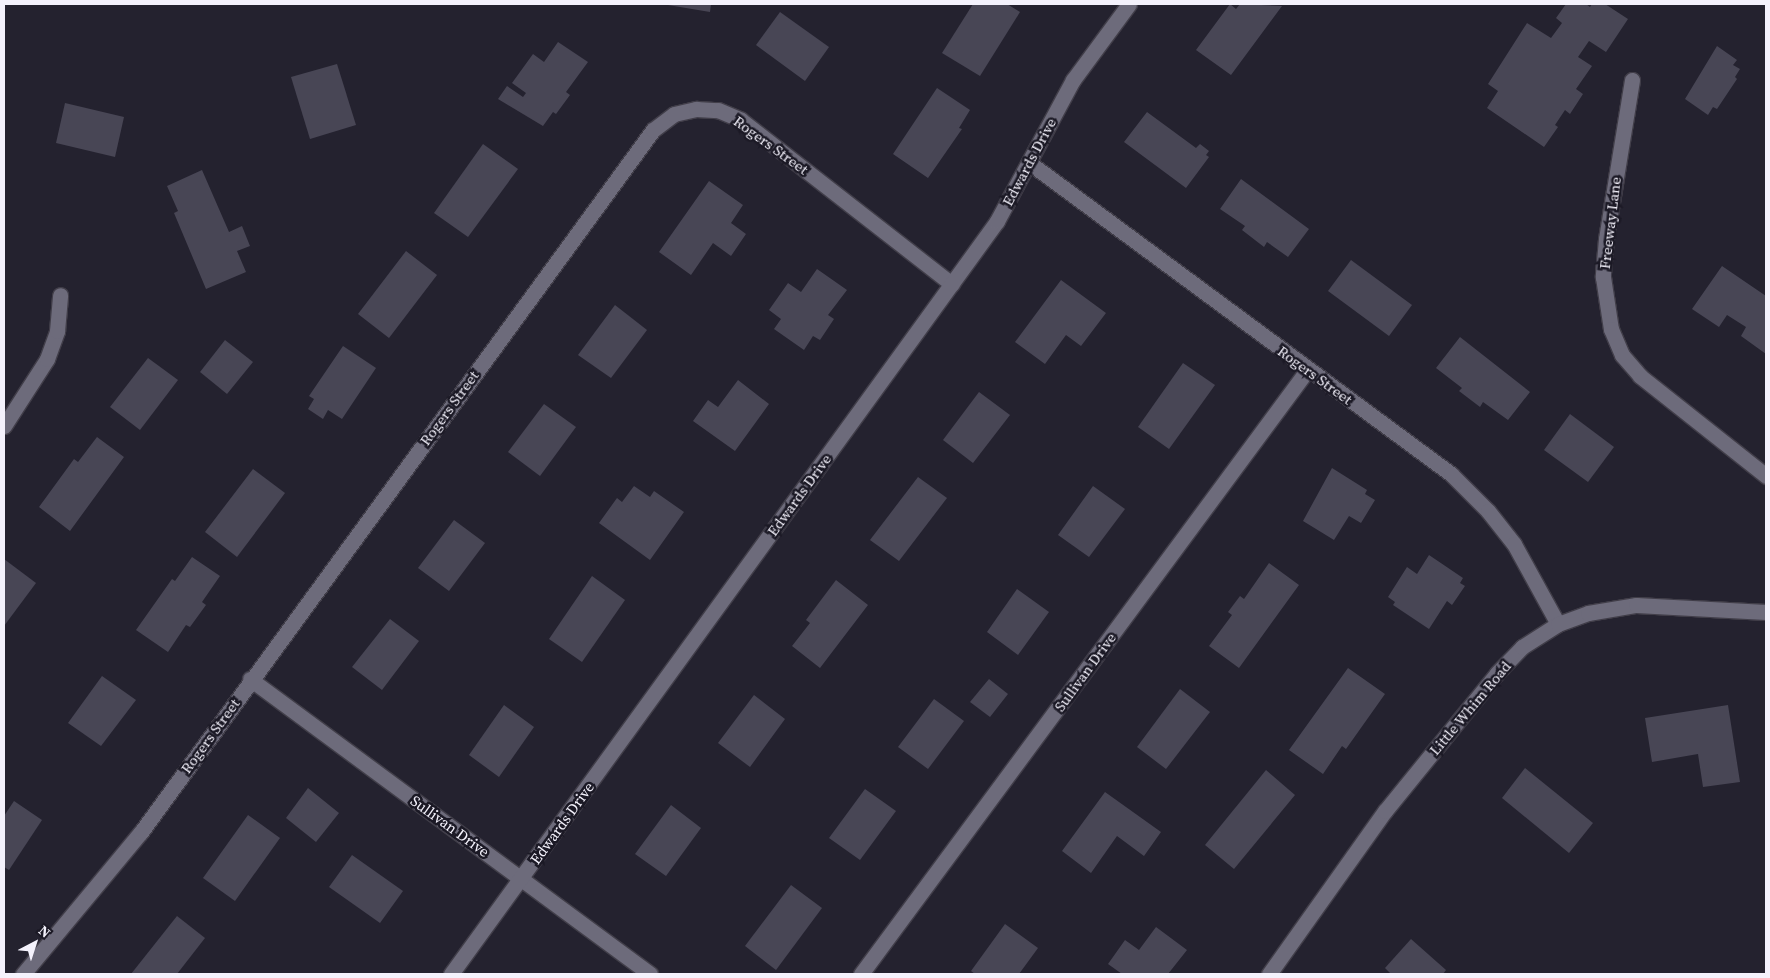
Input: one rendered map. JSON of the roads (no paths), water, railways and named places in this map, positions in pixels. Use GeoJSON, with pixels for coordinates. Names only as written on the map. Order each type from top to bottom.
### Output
{"type":"FeatureCollection","features":[{"type":"Feature","properties":{"kind":"street","name":"Edwards Drive"},"geometry":{"type":"LineString","coordinates":[[451,974],[522,879],[997,221],[1031,164],[1073,80],[1129,4]]}},
{"type":"Feature","properties":{"kind":"street","name":"Freeway Lane"},"geometry":{"type":"LineString","coordinates":[[1632,80],[1606,239],[1603,277],[1611,329],[1622,355],[1640,376],[1766,476]]}},
{"type":"Feature","properties":{"kind":"street","name":"Rogers Street"},"geometry":{"type":"LineString","coordinates":[[23,974],[141,832],[250,679],[653,130],[674,114],[696,109],[718,110],[742,120],[952,284]]}},
{"type":"Feature","properties":{"kind":"street","name":"Rogers Street"},"geometry":{"type":"LineString","coordinates":[[1031,164],[1451,474],[1488,511],[1528,565],[1558,624]]}},
{"type":"Feature","properties":{"kind":"street"},"geometry":{"type":"LineString","coordinates":[[4,426],[47,360],[58,331],[60,295]]}},
{"type":"Feature","properties":{"kind":"street","name":"Sullivan Drive"},"geometry":{"type":"LineString","coordinates":[[861,974],[1308,369]]}},
{"type":"Feature","properties":{"kind":"street","name":"Little Whim Road"},"geometry":{"type":"LineString","coordinates":[[1270,974],[1376,822],[1497,673],[1522,647],[1558,624],[1588,613],[1636,605],[1766,612]]}},
{"type":"Feature","properties":{"kind":"street","name":"Sullivan Drive"},"geometry":{"type":"LineString","coordinates":[[250,679],[650,974]]}}]}
